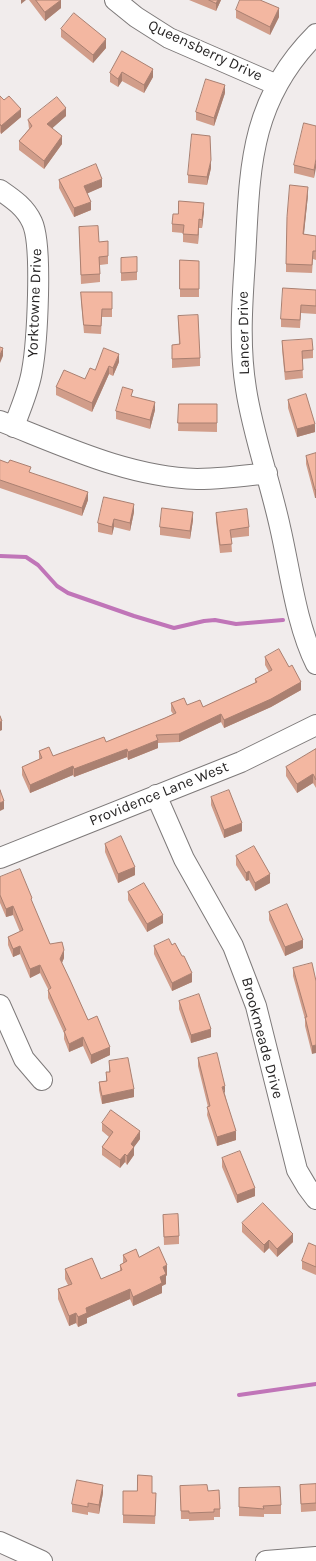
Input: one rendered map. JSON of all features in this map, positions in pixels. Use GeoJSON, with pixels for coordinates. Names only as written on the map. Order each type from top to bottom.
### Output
{"type":"FeatureCollection","features":[{"type":"Feature","properties":{"kind":"street","name":"Queensberry Drive"},"geometry":{"type":"LineString","coordinates":[[115,0],[136,17],[169,38],[277,85]]}},
{"type":"Feature","properties":{"kind":"street","name":"Lancer Drive"},"geometry":{"type":"LineString","coordinates":[[316,34],[290,66],[277,85],[260,126],[250,170],[241,325],[242,357],[246,390],[302,624],[316,664]]}},
{"type":"Feature","properties":{"kind":"street","name":"Yorktowne Drive"},"geometry":{"type":"LineString","coordinates":[[0,190],[23,208],[35,230],[38,249],[36,345],[32,372],[7,424]]}},
{"type":"Feature","properties":{"kind":"street"},"geometry":{"type":"LineString","coordinates":[[7,424],[108,463],[142,472],[198,479],[227,478],[267,473]]}},
{"type":"Feature","properties":{"kind":"street","name":"Providence Lane West"},"geometry":{"type":"LineString","coordinates":[[0,858],[241,762],[316,725]]}},
{"type":"Feature","properties":{"kind":"street","name":"Brookmeade Drive"},"geometry":{"type":"LineString","coordinates":[[156,795],[184,858],[229,940],[248,982],[256,1006],[297,1170],[306,1187],[316,1199]]}},
{"type":"Feature","properties":{"kind":"street"},"geometry":{"type":"LineString","coordinates":[[0,1005],[24,1059],[42,1080]]}},
{"type":"Feature","properties":{"kind":"street"},"geometry":{"type":"LineString","coordinates":[[0,1542],[42,1561]]}},
{"type":"Feature","properties":{"kind":"street"},"geometry":{"type":"LineString","coordinates":[[266,1561],[316,1557]]}},
{"type":"Feature","properties":{"kind":"building"},"geometry":{"type":"Polygon","coordinates":[[[36,0],[61,0],[45,12],[36,0]]]}},
{"type":"Feature","properties":{"kind":"building"},"geometry":{"type":"Polygon","coordinates":[[[209,0],[218,0],[216,3],[209,0]]]}},
{"type":"Feature","properties":{"kind":"building"},"geometry":{"type":"Polygon","coordinates":[[[240,0],[260,0],[279,8],[270,27],[236,10],[240,0]]]}},
{"type":"Feature","properties":{"kind":"building"},"geometry":{"type":"Polygon","coordinates":[[[74,13],[106,39],[93,55],[61,29],[74,13]]]}},
{"type":"Feature","properties":{"kind":"building"},"geometry":{"type":"Polygon","coordinates":[[[122,51],[153,69],[144,85],[122,72],[118,79],[110,73],[122,51]]]}},
{"type":"Feature","properties":{"kind":"building"},"geometry":{"type":"Polygon","coordinates":[[[206,79],[225,85],[214,118],[196,112],[206,79]]]}},
{"type":"Feature","properties":{"kind":"building"},"geometry":{"type":"Polygon","coordinates":[[[0,96],[4,100],[9,96],[21,109],[1,126],[0,124],[0,96]]]}},
{"type":"Feature","properties":{"kind":"building"},"geometry":{"type":"Polygon","coordinates":[[[57,97],[66,108],[47,124],[62,136],[44,161],[19,141],[32,126],[28,120],[57,97]]]}},
{"type":"Feature","properties":{"kind":"building"},"geometry":{"type":"Polygon","coordinates":[[[304,123],[316,126],[316,159],[314,170],[294,165],[304,123]]]}},
{"type":"Feature","properties":{"kind":"building"},"geometry":{"type":"Polygon","coordinates":[[[192,134],[210,136],[211,160],[207,177],[188,175],[192,134]]]}},
{"type":"Feature","properties":{"kind":"building"},"geometry":{"type":"Polygon","coordinates":[[[96,164],[102,179],[84,186],[91,202],[74,208],[59,180],[96,164]]]}},
{"type":"Feature","properties":{"kind":"building"},"geometry":{"type":"Polygon","coordinates":[[[290,185],[308,187],[303,234],[316,236],[316,251],[313,251],[312,265],[286,264],[287,217],[290,185]]]}},
{"type":"Feature","properties":{"kind":"building"},"geometry":{"type":"Polygon","coordinates":[[[179,201],[204,203],[202,220],[199,219],[198,235],[183,234],[184,225],[172,224],[173,214],[178,214],[179,201]]]}},
{"type":"Feature","properties":{"kind":"building"},"geometry":{"type":"Polygon","coordinates":[[[98,226],[99,242],[108,241],[108,256],[99,257],[100,274],[81,275],[79,227],[98,226]]]}},
{"type":"Feature","properties":{"kind":"building"},"geometry":{"type":"Polygon","coordinates":[[[137,257],[137,272],[121,273],[121,258],[137,257]]]}},
{"type":"Feature","properties":{"kind":"building"},"geometry":{"type":"Polygon","coordinates":[[[180,260],[199,261],[199,289],[180,289],[180,260]]]}},
{"type":"Feature","properties":{"kind":"building"},"geometry":{"type":"Polygon","coordinates":[[[283,288],[316,290],[316,306],[301,305],[300,320],[281,319],[283,288]]]}},
{"type":"Feature","properties":{"kind":"building"},"geometry":{"type":"Polygon","coordinates":[[[81,292],[112,292],[112,309],[102,309],[101,326],[84,325],[81,292]]]}},
{"type":"Feature","properties":{"kind":"building"},"geometry":{"type":"Polygon","coordinates":[[[198,315],[200,358],[172,359],[172,345],[180,344],[178,316],[198,315]]]}},
{"type":"Feature","properties":{"kind":"building"},"geometry":{"type":"Polygon","coordinates":[[[312,339],[313,350],[302,351],[303,370],[285,372],[282,341],[312,339]]]}},
{"type":"Feature","properties":{"kind":"building"},"geometry":{"type":"Polygon","coordinates":[[[0,347],[3,348],[0,355],[0,347]]]}},
{"type":"Feature","properties":{"kind":"building"},"geometry":{"type":"Polygon","coordinates":[[[104,348],[119,354],[113,368],[109,366],[92,403],[56,387],[64,370],[85,379],[90,368],[95,370],[104,348]]]}},
{"type":"Feature","properties":{"kind":"building"},"geometry":{"type":"Polygon","coordinates":[[[123,387],[133,390],[131,396],[155,402],[150,420],[116,411],[123,387]]]}},
{"type":"Feature","properties":{"kind":"building"},"geometry":{"type":"Polygon","coordinates":[[[306,394],[315,424],[297,429],[288,400],[306,394]]]}},
{"type":"Feature","properties":{"kind":"building"},"geometry":{"type":"Polygon","coordinates":[[[179,404],[217,404],[217,423],[178,423],[179,404]]]}},
{"type":"Feature","properties":{"kind":"building"},"geometry":{"type":"Polygon","coordinates":[[[316,453],[316,489],[315,490],[306,456],[316,453]]]}},
{"type":"Feature","properties":{"kind":"building"},"geometry":{"type":"Polygon","coordinates":[[[0,460],[8,463],[10,460],[31,467],[29,472],[88,492],[82,508],[0,480],[0,460]]]}},
{"type":"Feature","properties":{"kind":"building"},"geometry":{"type":"Polygon","coordinates":[[[104,497],[134,504],[130,523],[114,519],[112,527],[98,523],[104,497]]]}},
{"type":"Feature","properties":{"kind":"building"},"geometry":{"type":"Polygon","coordinates":[[[162,508],[193,512],[190,531],[160,527],[162,508]]]}},
{"type":"Feature","properties":{"kind":"building"},"geometry":{"type":"Polygon","coordinates":[[[247,509],[249,527],[230,530],[232,544],[220,545],[216,513],[247,509]]]}},
{"type":"Feature","properties":{"kind":"building"},"geometry":{"type":"Polygon","coordinates":[[[279,649],[289,667],[292,665],[301,682],[271,699],[224,720],[221,714],[179,734],[156,735],[158,740],[128,752],[127,749],[74,769],[73,766],[30,785],[22,767],[42,758],[39,751],[49,747],[53,756],[104,737],[106,742],[176,713],[171,703],[184,698],[187,705],[200,700],[203,707],[257,682],[255,679],[272,670],[265,657],[279,649]]]}},
{"type":"Feature","properties":{"kind":"building"},"geometry":{"type":"Polygon","coordinates":[[[316,749],[316,780],[313,774],[297,784],[286,767],[316,749]]]}},
{"type":"Feature","properties":{"kind":"building"},"geometry":{"type":"Polygon","coordinates":[[[0,790],[4,801],[0,803],[0,790]]]}},
{"type":"Feature","properties":{"kind":"building"},"geometry":{"type":"Polygon","coordinates":[[[229,790],[242,823],[224,830],[211,797],[229,790]]]}},
{"type":"Feature","properties":{"kind":"building"},"geometry":{"type":"Polygon","coordinates":[[[121,836],[135,867],[118,874],[105,844],[121,836]]]}},
{"type":"Feature","properties":{"kind":"building"},"geometry":{"type":"Polygon","coordinates":[[[254,846],[270,874],[255,883],[249,871],[246,873],[236,856],[254,846]]]}},
{"type":"Feature","properties":{"kind":"building"},"geometry":{"type":"Polygon","coordinates":[[[20,869],[50,944],[62,942],[64,950],[60,959],[88,1020],[97,1016],[110,1047],[91,1055],[83,1037],[69,1044],[64,1031],[66,1030],[48,990],[51,988],[40,965],[30,969],[20,946],[13,949],[8,937],[23,930],[13,906],[6,909],[0,895],[0,877],[20,869]]]}},
{"type":"Feature","properties":{"kind":"building"},"geometry":{"type":"Polygon","coordinates":[[[144,883],[163,915],[147,924],[128,892],[144,883]]]}},
{"type":"Feature","properties":{"kind":"building"},"geometry":{"type":"Polygon","coordinates":[[[287,904],[303,940],[285,947],[269,912],[287,904]]]}},
{"type":"Feature","properties":{"kind":"building"},"geometry":{"type":"Polygon","coordinates":[[[169,939],[172,945],[175,943],[182,956],[184,956],[192,973],[172,983],[154,946],[169,939]]]}},
{"type":"Feature","properties":{"kind":"building"},"geometry":{"type":"Polygon","coordinates":[[[312,963],[316,981],[316,1045],[312,1046],[305,1017],[307,1017],[293,968],[312,963]]]}},
{"type":"Feature","properties":{"kind":"building"},"geometry":{"type":"Polygon","coordinates":[[[199,994],[211,1029],[191,1035],[179,1001],[199,994]]]}},
{"type":"Feature","properties":{"kind":"building"},"geometry":{"type":"Polygon","coordinates":[[[217,1053],[225,1086],[222,1087],[236,1131],[217,1137],[207,1107],[210,1106],[198,1058],[217,1053]]]}},
{"type":"Feature","properties":{"kind":"building"},"geometry":{"type":"Polygon","coordinates":[[[128,1058],[134,1089],[102,1096],[99,1082],[107,1081],[106,1072],[110,1072],[109,1061],[128,1058]]]}},
{"type":"Feature","properties":{"kind":"building"},"geometry":{"type":"Polygon","coordinates":[[[111,1110],[140,1131],[131,1144],[134,1147],[127,1156],[125,1154],[120,1160],[102,1147],[113,1132],[102,1123],[111,1110]]]}},
{"type":"Feature","properties":{"kind":"building"},"geometry":{"type":"Polygon","coordinates":[[[240,1151],[255,1188],[237,1195],[222,1158],[240,1151]]]}},
{"type":"Feature","properties":{"kind":"building"},"geometry":{"type":"Polygon","coordinates":[[[263,1203],[293,1234],[277,1249],[269,1240],[264,1245],[242,1223],[263,1203]]]}},
{"type":"Feature","properties":{"kind":"building"},"geometry":{"type":"Polygon","coordinates":[[[178,1214],[179,1236],[164,1237],[163,1215],[178,1214]]]}},
{"type":"Feature","properties":{"kind":"building"},"geometry":{"type":"Polygon","coordinates":[[[309,1243],[316,1246],[316,1267],[302,1261],[309,1243]]]}},
{"type":"Feature","properties":{"kind":"building"},"geometry":{"type":"Polygon","coordinates":[[[159,1247],[167,1265],[163,1267],[166,1274],[160,1277],[162,1283],[133,1297],[130,1289],[86,1308],[87,1313],[78,1317],[76,1313],[69,1316],[58,1289],[72,1284],[65,1269],[92,1258],[101,1279],[122,1270],[120,1265],[127,1261],[123,1255],[136,1249],[139,1257],[159,1247]]]}},
{"type":"Feature","properties":{"kind":"building"},"geometry":{"type":"Polygon","coordinates":[[[138,1475],[152,1476],[152,1493],[156,1493],[155,1516],[123,1515],[123,1491],[137,1491],[138,1475]]]}},
{"type":"Feature","properties":{"kind":"building"},"geometry":{"type":"Polygon","coordinates":[[[77,1480],[103,1485],[99,1505],[88,1503],[88,1507],[72,1504],[77,1480]]]}},
{"type":"Feature","properties":{"kind":"building"},"geometry":{"type":"Polygon","coordinates":[[[316,1484],[316,1503],[301,1504],[300,1485],[316,1484]]]}},
{"type":"Feature","properties":{"kind":"building"},"geometry":{"type":"Polygon","coordinates":[[[207,1485],[208,1491],[219,1490],[220,1509],[214,1509],[214,1512],[189,1513],[189,1511],[181,1511],[180,1486],[207,1485]]]}},
{"type":"Feature","properties":{"kind":"building"},"geometry":{"type":"Polygon","coordinates":[[[280,1487],[281,1505],[263,1506],[264,1509],[239,1507],[239,1488],[280,1487]]]}},
{"type":"Feature","properties":{"kind":"waterway"},"geometry":{"type":"LineString","coordinates":[[0,556],[26,557],[38,565],[57,586],[68,593],[174,628],[215,620],[236,624],[283,620]]}},
{"type":"Feature","properties":{"kind":"waterway"},"geometry":{"type":"LineString","coordinates":[[239,1395],[316,1384]]}}]}
